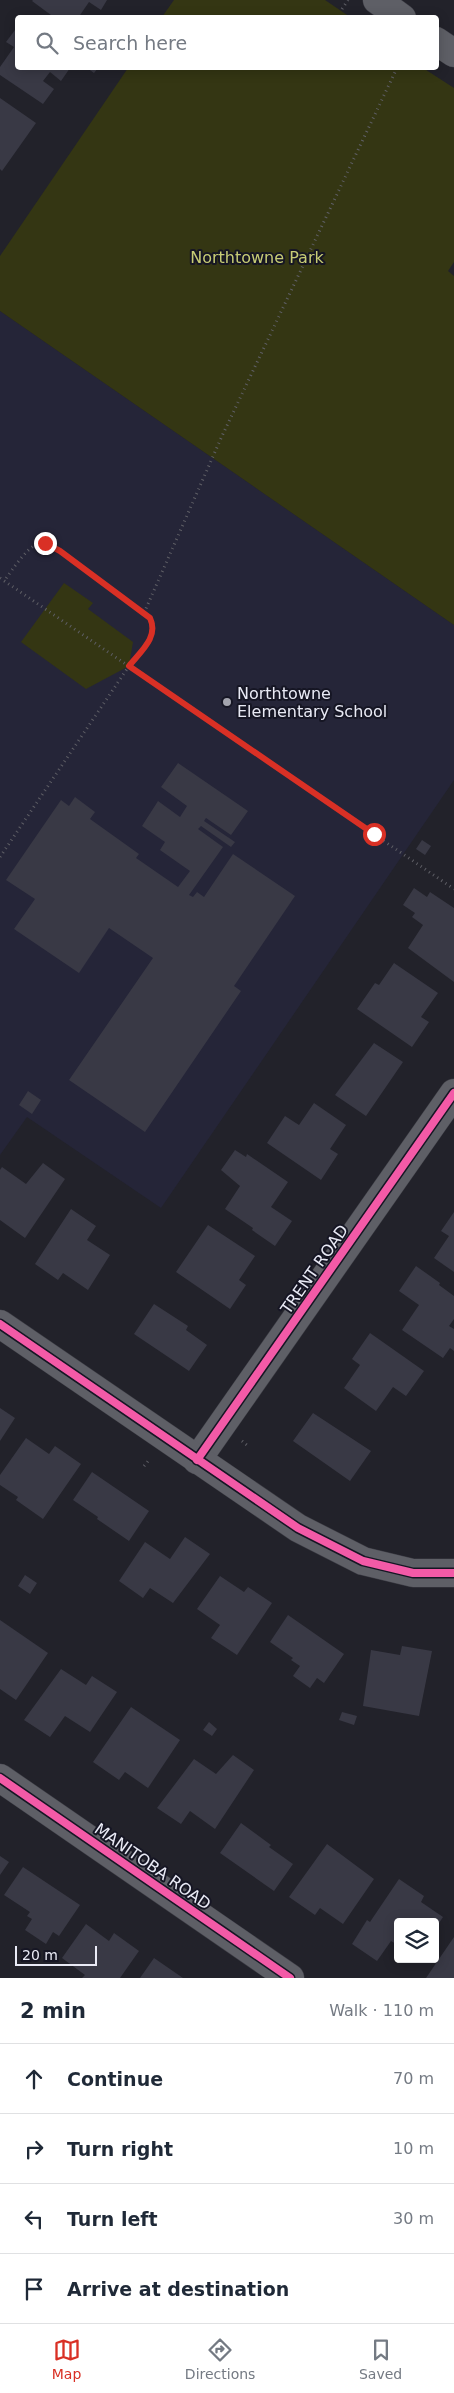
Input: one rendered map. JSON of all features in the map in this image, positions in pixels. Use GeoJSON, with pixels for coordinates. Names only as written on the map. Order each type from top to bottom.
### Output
{"type":"FeatureCollection","features":[{"type":"Feature","properties":{"kind":"street"},"geometry":{"type":"LineString","coordinates":[[439,43],[454,53]]}},
{"type":"Feature","properties":{"kind":"street","name":"TRENT ROAD"},"geometry":{"type":"LineString","coordinates":[[197,1460],[454,1093]]}},
{"type":"Feature","properties":{"kind":"street"},"geometry":{"type":"LineString","coordinates":[[0,1324],[298,1528],[363,1561],[413,1573],[454,1573]]}},
{"type":"Feature","properties":{"kind":"street","name":"MANITOBA ROAD"},"geometry":{"type":"LineString","coordinates":[[0,1778],[290,1978]]}},
{"type":"Feature","properties":{"kind":"path"},"geometry":{"type":"LineString","coordinates":[[342,9],[348,0]]}},
{"type":"Feature","properties":{"kind":"path"},"geometry":{"type":"LineString","coordinates":[[144,613],[222,436],[396,70]]}},
{"type":"Feature","properties":{"kind":"path"},"geometry":{"type":"LineString","coordinates":[[0,857],[129,666],[153,634],[154,626],[150,618],[144,613],[60,551],[45,543],[37,544],[28,550],[4,581]]}},
{"type":"Feature","properties":{"kind":"path"},"geometry":{"type":"LineString","coordinates":[[0,578],[454,889]]}},
{"type":"Feature","properties":{"kind":"shaded area","name":"Northtowne Elementary School"},"geometry":{"type":"Polygon","coordinates":[[[0,311],[454,625],[454,780],[161,1208],[27,1117],[0,1155],[0,311]]]}},
{"type":"Feature","properties":{"kind":"green space"},"geometry":{"type":"Polygon","coordinates":[[[174,0],[325,0],[347,15],[163,15],[174,0]]]}},
{"type":"Feature","properties":{"kind":"green space","name":"Northtowne Park"},"geometry":{"type":"Polygon","coordinates":[[[127,70],[426,70],[454,88],[454,262],[448,271],[454,276],[454,625],[0,311],[0,256],[127,70]]]}},
{"type":"Feature","properties":{"kind":"green space"},"geometry":{"type":"Polygon","coordinates":[[[64,583],[93,603],[88,609],[133,642],[129,666],[86,689],[21,642],[64,583]]]}},
{"type":"Feature","properties":{"kind":"building"},"geometry":{"type":"Polygon","coordinates":[[[107,0],[101,10],[89,2],[80,15],[51,15],[32,1],[107,0]]]}},
{"type":"Feature","properties":{"kind":"building"},"geometry":{"type":"Polygon","coordinates":[[[15,30],[15,70],[69,70],[61,81],[50,72],[43,81],[54,89],[43,104],[0,75],[0,67],[14,47],[6,42],[15,30]]]}},
{"type":"Feature","properties":{"kind":"building"},"geometry":{"type":"Polygon","coordinates":[[[0,98],[36,123],[2,171],[0,169],[0,98]]]}},
{"type":"Feature","properties":{"kind":"building"},"geometry":{"type":"Polygon","coordinates":[[[178,763],[248,811],[231,835],[206,818],[204,821],[235,842],[231,847],[201,826],[198,829],[223,847],[189,895],[193,897],[197,892],[204,897],[233,854],[295,896],[234,986],[241,991],[145,1132],[69,1080],[153,958],[109,928],[79,973],[14,929],[35,899],[6,880],[61,800],[69,806],[75,797],[95,812],[90,819],[139,854],[136,858],[178,887],[190,871],[160,850],[165,842],[142,826],[158,801],[180,817],[187,806],[161,787],[178,763]]]}},
{"type":"Feature","properties":{"kind":"building"},"geometry":{"type":"Polygon","coordinates":[[[422,840],[431,846],[425,855],[416,849],[422,840]]]}},
{"type":"Feature","properties":{"kind":"building"},"geometry":{"type":"Polygon","coordinates":[[[414,888],[427,897],[430,892],[454,908],[454,982],[408,948],[423,925],[412,917],[415,913],[403,905],[414,888]]]}},
{"type":"Feature","properties":{"kind":"building"},"geometry":{"type":"Polygon","coordinates":[[[394,963],[438,993],[421,1017],[429,1022],[412,1047],[357,1009],[375,983],[379,985],[394,963]]]}},
{"type":"Feature","properties":{"kind":"building"},"geometry":{"type":"Polygon","coordinates":[[[374,1043],[403,1062],[366,1116],[335,1095],[374,1043]]]}},
{"type":"Feature","properties":{"kind":"building"},"geometry":{"type":"Polygon","coordinates":[[[28,1091],[41,1100],[32,1114],[19,1105],[28,1091]]]}},
{"type":"Feature","properties":{"kind":"building"},"geometry":{"type":"Polygon","coordinates":[[[314,1103],[346,1125],[330,1149],[338,1154],[321,1180],[267,1143],[285,1116],[299,1125],[314,1103]]]}},
{"type":"Feature","properties":{"kind":"building"},"geometry":{"type":"Polygon","coordinates":[[[235,1150],[246,1157],[247,1154],[288,1182],[271,1207],[292,1221],[275,1246],[225,1209],[240,1186],[221,1170],[235,1150]]]}},
{"type":"Feature","properties":{"kind":"building"},"geometry":{"type":"Polygon","coordinates":[[[43,1163],[65,1179],[25,1238],[0,1220],[0,1170],[2,1167],[26,1184],[43,1163]]]}},
{"type":"Feature","properties":{"kind":"building"},"geometry":{"type":"Polygon","coordinates":[[[71,1209],[96,1226],[87,1240],[110,1255],[88,1290],[63,1273],[58,1280],[35,1264],[71,1209]]]}},
{"type":"Feature","properties":{"kind":"building"},"geometry":{"type":"Polygon","coordinates":[[[454,1212],[454,1272],[434,1258],[449,1236],[441,1231],[454,1212]]]}},
{"type":"Feature","properties":{"kind":"building"},"geometry":{"type":"Polygon","coordinates":[[[208,1225],[255,1256],[239,1280],[246,1285],[230,1309],[176,1272],[208,1225]]]}},
{"type":"Feature","properties":{"kind":"building"},"geometry":{"type":"Polygon","coordinates":[[[416,1266],[440,1283],[439,1285],[454,1296],[454,1319],[449,1326],[454,1329],[454,1351],[450,1348],[443,1358],[402,1330],[419,1305],[399,1291],[416,1266]]]}},
{"type":"Feature","properties":{"kind":"building"},"geometry":{"type":"Polygon","coordinates":[[[154,1304],[188,1326],[186,1330],[207,1345],[189,1371],[134,1334],[154,1304]]]}},
{"type":"Feature","properties":{"kind":"building"},"geometry":{"type":"Polygon","coordinates":[[[370,1333],[424,1371],[406,1396],[393,1387],[376,1411],[344,1388],[360,1365],[352,1359],[370,1333]]]}},
{"type":"Feature","properties":{"kind":"building"},"geometry":{"type":"Polygon","coordinates":[[[0,1408],[15,1418],[0,1441],[0,1408]]]}},
{"type":"Feature","properties":{"kind":"building"},"geometry":{"type":"Polygon","coordinates":[[[313,1413],[371,1451],[350,1481],[293,1441],[313,1413]]]}},
{"type":"Feature","properties":{"kind":"building"},"geometry":{"type":"Polygon","coordinates":[[[26,1438],[49,1454],[55,1446],[81,1464],[43,1519],[16,1500],[18,1497],[0,1485],[0,1475],[26,1438]]]}},
{"type":"Feature","properties":{"kind":"building"},"geometry":{"type":"Polygon","coordinates":[[[92,1472],[149,1511],[129,1541],[73,1500],[92,1472]]]}},
{"type":"Feature","properties":{"kind":"building"},"geometry":{"type":"Polygon","coordinates":[[[185,1537],[210,1554],[173,1603],[150,1588],[143,1598],[119,1581],[145,1542],[170,1559],[185,1537]]]}},
{"type":"Feature","properties":{"kind":"building"},"geometry":{"type":"Polygon","coordinates":[[[25,1575],[37,1583],[30,1594],[18,1586],[25,1575]]]}},
{"type":"Feature","properties":{"kind":"building"},"geometry":{"type":"Polygon","coordinates":[[[220,1576],[244,1592],[248,1587],[272,1603],[237,1655],[211,1638],[220,1625],[197,1609],[220,1576]]]}},
{"type":"Feature","properties":{"kind":"building"},"geometry":{"type":"Polygon","coordinates":[[[288,1615],[344,1654],[324,1683],[317,1678],[310,1688],[293,1676],[300,1666],[291,1660],[293,1658],[270,1642],[288,1615]]]}},
{"type":"Feature","properties":{"kind":"building"},"geometry":{"type":"Polygon","coordinates":[[[0,1620],[48,1653],[16,1700],[0,1689],[0,1620]]]}},
{"type":"Feature","properties":{"kind":"building"},"geometry":{"type":"Polygon","coordinates":[[[402,1646],[432,1651],[419,1716],[363,1706],[371,1650],[400,1655],[402,1646]]]}},
{"type":"Feature","properties":{"kind":"building"},"geometry":{"type":"Polygon","coordinates":[[[61,1669],[86,1685],[92,1676],[117,1692],[90,1732],[65,1716],[50,1737],[24,1720],[61,1669]]]}},
{"type":"Feature","properties":{"kind":"building"},"geometry":{"type":"Polygon","coordinates":[[[131,1707],[180,1740],[148,1788],[125,1772],[119,1780],[93,1762],[131,1707]]]}},
{"type":"Feature","properties":{"kind":"building"},"geometry":{"type":"Polygon","coordinates":[[[342,1712],[357,1716],[354,1725],[339,1720],[342,1712]]]}},
{"type":"Feature","properties":{"kind":"building"},"geometry":{"type":"Polygon","coordinates":[[[209,1722],[217,1729],[212,1736],[203,1730],[209,1722]]]}},
{"type":"Feature","properties":{"kind":"building"},"geometry":{"type":"Polygon","coordinates":[[[233,1755],[254,1770],[215,1829],[190,1811],[181,1824],[157,1808],[194,1759],[216,1774],[233,1755]]]}},
{"type":"Feature","properties":{"kind":"building"},"geometry":{"type":"Polygon","coordinates":[[[241,1823],[271,1845],[269,1847],[293,1864],[274,1891],[220,1853],[241,1823]]]}},
{"type":"Feature","properties":{"kind":"building"},"geometry":{"type":"Polygon","coordinates":[[[327,1844],[374,1879],[343,1924],[320,1908],[315,1915],[289,1897],[327,1844]]]}},
{"type":"Feature","properties":{"kind":"building"},"geometry":{"type":"Polygon","coordinates":[[[0,1856],[9,1862],[0,1875],[0,1856]]]}},
{"type":"Feature","properties":{"kind":"building"},"geometry":{"type":"Polygon","coordinates":[[[23,1867],[80,1905],[59,1936],[53,1932],[46,1944],[25,1930],[32,1919],[27,1916],[30,1912],[4,1895],[23,1867]]]}},
{"type":"Feature","properties":{"kind":"building"},"geometry":{"type":"Polygon","coordinates":[[[399,1879],[424,1896],[421,1902],[443,1917],[439,1923],[439,1918],[394,1918],[394,1943],[391,1941],[377,1961],[352,1944],[367,1920],[370,1922],[399,1879]]]}},
{"type":"Feature","properties":{"kind":"building"},"geometry":{"type":"Polygon","coordinates":[[[86,1924],[109,1941],[114,1933],[139,1951],[120,1978],[82,1978],[85,1975],[62,1958],[86,1924]]]}},
{"type":"Feature","properties":{"kind":"building"},"geometry":{"type":"Polygon","coordinates":[[[454,1937],[454,1978],[426,1978],[436,1963],[439,1963],[439,1959],[454,1937]]]}},
{"type":"Feature","properties":{"kind":"building"},"geometry":{"type":"Polygon","coordinates":[[[154,1958],[183,1978],[140,1978],[154,1958]]]}},
{"type":"Feature","properties":{"kind":"cycle path"},"geometry":{"type":"LineString","coordinates":[[197,1460],[454,1093]]}},
{"type":"Feature","properties":{"kind":"cycle path"},"geometry":{"type":"LineString","coordinates":[[0,1324],[298,1528],[363,1561],[413,1573],[454,1573]]}},
{"type":"Feature","properties":{"kind":"cycle path"},"geometry":{"type":"LineString","coordinates":[[0,1778],[290,1978]]}},
{"type":"Feature","properties":{"kind":"place","name":"Northtowne Elementary School"},"geometry":{"type":"Point","coordinates":[227,702]}},
{"type":"Feature","properties":{"kind":"route"},"geometry":{"type":"LineString","coordinates":[[45,543],[60,551],[150,618],[154,626],[153,634],[129,666],[374,834]]}}]}
